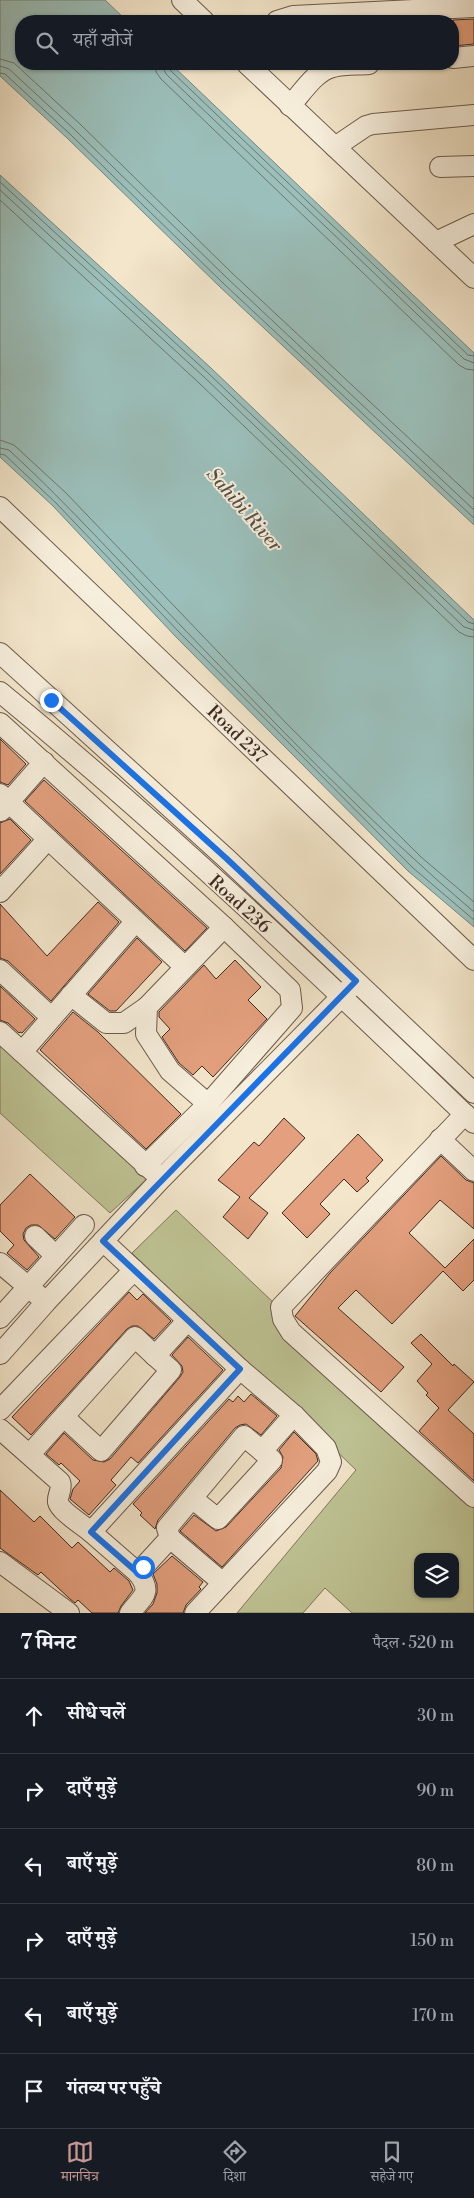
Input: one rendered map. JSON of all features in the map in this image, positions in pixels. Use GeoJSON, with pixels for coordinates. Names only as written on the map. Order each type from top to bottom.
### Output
{"type":"FeatureCollection","features":[{"type":"Feature","properties":{"kind":"street"},"geometry":{"type":"LineString","coordinates":[[182,0],[198,15]]}},
{"type":"Feature","properties":{"kind":"street"},"geometry":{"type":"LineString","coordinates":[[314,15],[474,7]]}},
{"type":"Feature","properties":{"kind":"street"},"geometry":{"type":"LineString","coordinates":[[459,57],[474,56]]}},
{"type":"Feature","properties":{"kind":"street"},"geometry":{"type":"LineString","coordinates":[[253,70],[474,278]]}},
{"type":"Feature","properties":{"kind":"street"},"geometry":{"type":"LineString","coordinates":[[290,106],[325,70]]}},
{"type":"Feature","properties":{"kind":"street"},"geometry":{"type":"LineString","coordinates":[[335,147],[366,126],[373,124],[474,115]]}},
{"type":"Feature","properties":{"kind":"street"},"geometry":{"type":"LineString","coordinates":[[440,167],[474,166]]}},
{"type":"Feature","properties":{"kind":"street"},"geometry":{"type":"LineString","coordinates":[[436,242],[474,224]]}},
{"type":"Feature","properties":{"kind":"street","name":"Road 237"},"geometry":{"type":"LineString","coordinates":[[0,507],[474,960]]}},
{"type":"Feature","properties":{"kind":"street"},"geometry":{"type":"LineString","coordinates":[[0,653],[227,859],[474,1093]]}},
{"type":"Feature","properties":{"kind":"street","name":"Road 236"},"geometry":{"type":"LineString","coordinates":[[0,692],[100,776],[342,997],[470,1118]]}},
{"type":"Feature","properties":{"kind":"street"},"geometry":{"type":"LineString","coordinates":[[0,723],[224,927],[290,990],[292,1008],[208,1104],[145,1166]]}},
{"type":"Feature","properties":{"kind":"street"},"geometry":{"type":"LineString","coordinates":[[44,762],[3,803],[48,839],[185,967]]}},
{"type":"Feature","properties":{"kind":"street"},"geometry":{"type":"LineString","coordinates":[[0,892],[48,839]]}},
{"type":"Feature","properties":{"kind":"street"},"geometry":{"type":"LineString","coordinates":[[22,1052],[135,922]]}},
{"type":"Feature","properties":{"kind":"street"},"geometry":{"type":"LineString","coordinates":[[71,995],[106,1023],[124,1023],[147,1007],[224,927]]}},
{"type":"Feature","properties":{"kind":"street"},"geometry":{"type":"LineString","coordinates":[[0,970],[51,1017]]}},
{"type":"Feature","properties":{"kind":"street"},"geometry":{"type":"LineString","coordinates":[[0,1354],[46,1302],[162,1179],[356,981]]}},
{"type":"Feature","properties":{"kind":"street"},"geometry":{"type":"LineString","coordinates":[[147,1007],[146,1034],[170,1071],[208,1104]]}},
{"type":"Feature","properties":{"kind":"street"},"geometry":{"type":"LineString","coordinates":[[0,1032],[145,1166],[162,1179]]}},
{"type":"Feature","properties":{"kind":"street"},"geometry":{"type":"LineString","coordinates":[[470,1118],[440,1139],[281,1307],[282,1318],[291,1332],[474,1497]]}},
{"type":"Feature","properties":{"kind":"street"},"geometry":{"type":"LineString","coordinates":[[440,1139],[474,1171]]}},
{"type":"Feature","properties":{"kind":"street"},"geometry":{"type":"LineString","coordinates":[[0,1318],[84,1225]]}},
{"type":"Feature","properties":{"kind":"street"},"geometry":{"type":"LineString","coordinates":[[35,1236],[56,1256]]}},
{"type":"Feature","properties":{"kind":"street"},"geometry":{"type":"LineString","coordinates":[[103,1241],[240,1369],[294,1415],[326,1448],[331,1462],[327,1472],[195,1613]]}},
{"type":"Feature","properties":{"kind":"street"},"geometry":{"type":"LineString","coordinates":[[0,1263],[46,1302]]}},
{"type":"Feature","properties":{"kind":"street"},"geometry":{"type":"LineString","coordinates":[[0,1410],[134,1270]]}},
{"type":"Feature","properties":{"kind":"street"},"geometry":{"type":"LineString","coordinates":[[155,1356],[188,1320]]}},
{"type":"Feature","properties":{"kind":"street"},"geometry":{"type":"LineString","coordinates":[[30,1454],[135,1337],[171,1370],[101,1451],[64,1417]]}},
{"type":"Feature","properties":{"kind":"street"},"geometry":{"type":"LineString","coordinates":[[91,1532],[240,1369]]}},
{"type":"Feature","properties":{"kind":"street"},"geometry":{"type":"LineString","coordinates":[[262,1450],[294,1415]]}},
{"type":"Feature","properties":{"kind":"street"},"geometry":{"type":"LineString","coordinates":[[0,1429],[60,1482],[58,1501],[61,1508],[138,1573],[146,1584],[146,1590],[130,1613]]}},
{"type":"Feature","properties":{"kind":"street"},"geometry":{"type":"LineString","coordinates":[[193,1499],[218,1519],[272,1460],[244,1436],[167,1528],[170,1538],[223,1583]]}},
{"type":"Feature","properties":{"kind":"street"},"geometry":{"type":"LineString","coordinates":[[138,1573],[170,1538]]}},
{"type":"Feature","properties":{"kind":"street"},"geometry":{"type":"LineString","coordinates":[[0,1562],[70,1613]]}},
{"type":"Feature","properties":{"kind":"green space"},"geometry":{"type":"Polygon","coordinates":[[[0,1044],[147,1179],[110,1213],[0,1113],[0,1044]]]}},
{"type":"Feature","properties":{"kind":"green space"},"geometry":{"type":"Polygon","coordinates":[[[176,1210],[474,1493],[474,1613],[352,1613],[325,1588],[303,1613],[237,1613],[356,1470],[132,1253],[176,1210]]]}},
{"type":"Feature","properties":{"kind":"water"},"geometry":{"type":"Polygon","coordinates":[[[0,0],[105,0],[121,15],[15,15],[15,70],[177,70],[474,353],[474,525],[219,286],[67,138],[0,76],[0,0]]]}},
{"type":"Feature","properties":{"kind":"water","name":"Sahibi River"},"geometry":{"type":"Polygon","coordinates":[[[0,175],[211,368],[474,620],[474,927],[408,871],[176,637],[53,506],[0,457],[0,175]]]}},
{"type":"Feature","properties":{"kind":"building"},"geometry":{"type":"Polygon","coordinates":[[[474,19],[474,44],[459,45],[459,20],[474,19]]]}},
{"type":"Feature","properties":{"kind":"building"},"geometry":{"type":"Polygon","coordinates":[[[0,739],[26,764],[8,785],[0,782],[0,739]]]}},
{"type":"Feature","properties":{"kind":"building"},"geometry":{"type":"Polygon","coordinates":[[[44,780],[207,928],[185,951],[25,801],[44,780]]]}},
{"type":"Feature","properties":{"kind":"building"},"geometry":{"type":"Polygon","coordinates":[[[10,819],[31,840],[0,874],[0,823],[10,819]]]}},
{"type":"Feature","properties":{"kind":"building"},"geometry":{"type":"Polygon","coordinates":[[[98,902],[119,922],[51,1001],[8,961],[0,958],[0,904],[47,956],[98,902]]]}},
{"type":"Feature","properties":{"kind":"building"},"geometry":{"type":"Polygon","coordinates":[[[137,938],[162,962],[116,1011],[110,1011],[88,994],[137,938]]]}},
{"type":"Feature","properties":{"kind":"building"},"geometry":{"type":"Polygon","coordinates":[[[235,960],[261,987],[248,1000],[267,1019],[213,1077],[202,1066],[193,1075],[179,1063],[162,1037],[170,1029],[159,1017],[159,1012],[204,965],[216,979],[235,960]]]}},
{"type":"Feature","properties":{"kind":"building"},"geometry":{"type":"Polygon","coordinates":[[[0,986],[35,1019],[22,1033],[19,1033],[8,1023],[0,1020],[0,986]]]}},
{"type":"Feature","properties":{"kind":"building"},"geometry":{"type":"Polygon","coordinates":[[[73,1012],[98,1032],[181,1114],[146,1149],[40,1050],[73,1012]]]}},
{"type":"Feature","properties":{"kind":"building"},"geometry":{"type":"Polygon","coordinates":[[[284,1118],[305,1138],[249,1198],[268,1213],[248,1239],[223,1217],[240,1197],[218,1180],[254,1142],[259,1146],[284,1118]]]}},
{"type":"Feature","properties":{"kind":"building"},"geometry":{"type":"Polygon","coordinates":[[[358,1134],[383,1160],[366,1178],[369,1181],[357,1192],[344,1179],[320,1204],[330,1214],[307,1238],[282,1213],[358,1134]]]}},
{"type":"Feature","properties":{"kind":"building"},"geometry":{"type":"Polygon","coordinates":[[[441,1156],[466,1180],[474,1183],[474,1229],[440,1200],[409,1233],[445,1268],[474,1239],[474,1280],[463,1291],[443,1271],[392,1324],[356,1290],[338,1308],[404,1367],[381,1392],[295,1316],[330,1273],[441,1156]]]}},
{"type":"Feature","properties":{"kind":"building"},"geometry":{"type":"Polygon","coordinates":[[[30,1174],[75,1217],[55,1239],[38,1225],[31,1225],[26,1228],[23,1234],[24,1240],[39,1257],[27,1270],[7,1253],[14,1245],[0,1231],[0,1205],[30,1174]]]}},
{"type":"Feature","properties":{"kind":"building"},"geometry":{"type":"Polygon","coordinates":[[[129,1292],[137,1300],[143,1294],[171,1321],[154,1339],[138,1326],[132,1326],[127,1329],[31,1435],[12,1417],[129,1292]]]}},
{"type":"Feature","properties":{"kind":"building"},"geometry":{"type":"Polygon","coordinates":[[[421,1334],[453,1366],[454,1364],[474,1382],[448,1410],[474,1434],[474,1481],[419,1431],[439,1408],[426,1395],[428,1393],[417,1381],[432,1364],[411,1343],[421,1334]]]}},
{"type":"Feature","properties":{"kind":"building"},"geometry":{"type":"Polygon","coordinates":[[[188,1337],[223,1370],[138,1463],[131,1457],[111,1480],[116,1485],[89,1515],[70,1499],[73,1489],[80,1481],[61,1463],[59,1465],[46,1454],[64,1433],[93,1460],[104,1462],[110,1459],[180,1377],[183,1372],[182,1366],[172,1355],[188,1337]]]}},
{"type":"Feature","properties":{"kind":"building"},"geometry":{"type":"Polygon","coordinates":[[[251,1394],[277,1416],[261,1435],[246,1424],[235,1428],[158,1520],[155,1529],[140,1515],[142,1513],[133,1504],[229,1399],[233,1402],[238,1396],[244,1402],[251,1394]]]}},
{"type":"Feature","properties":{"kind":"building"},"geometry":{"type":"Polygon","coordinates":[[[294,1432],[316,1454],[318,1461],[222,1567],[180,1531],[194,1515],[216,1531],[226,1527],[281,1468],[283,1457],[279,1450],[294,1432]]]}},
{"type":"Feature","properties":{"kind":"building"},"geometry":{"type":"Polygon","coordinates":[[[0,1490],[34,1522],[40,1516],[72,1548],[78,1542],[110,1572],[114,1568],[129,1581],[133,1590],[118,1613],[92,1613],[78,1600],[75,1603],[70,1599],[41,1572],[38,1575],[0,1548],[0,1490]]]}},
{"type":"Feature","properties":{"kind":"building"},"geometry":{"type":"Polygon","coordinates":[[[172,1556],[203,1582],[199,1587],[201,1589],[186,1605],[183,1613],[145,1613],[153,1604],[157,1593],[157,1584],[153,1574],[172,1556]]]}},
{"type":"Feature","properties":{"kind":"route"},"geometry":{"type":"LineString","coordinates":[[51,700],[227,859],[356,981],[103,1241],[240,1369],[91,1532],[138,1573],[143,1567]]}}]}
